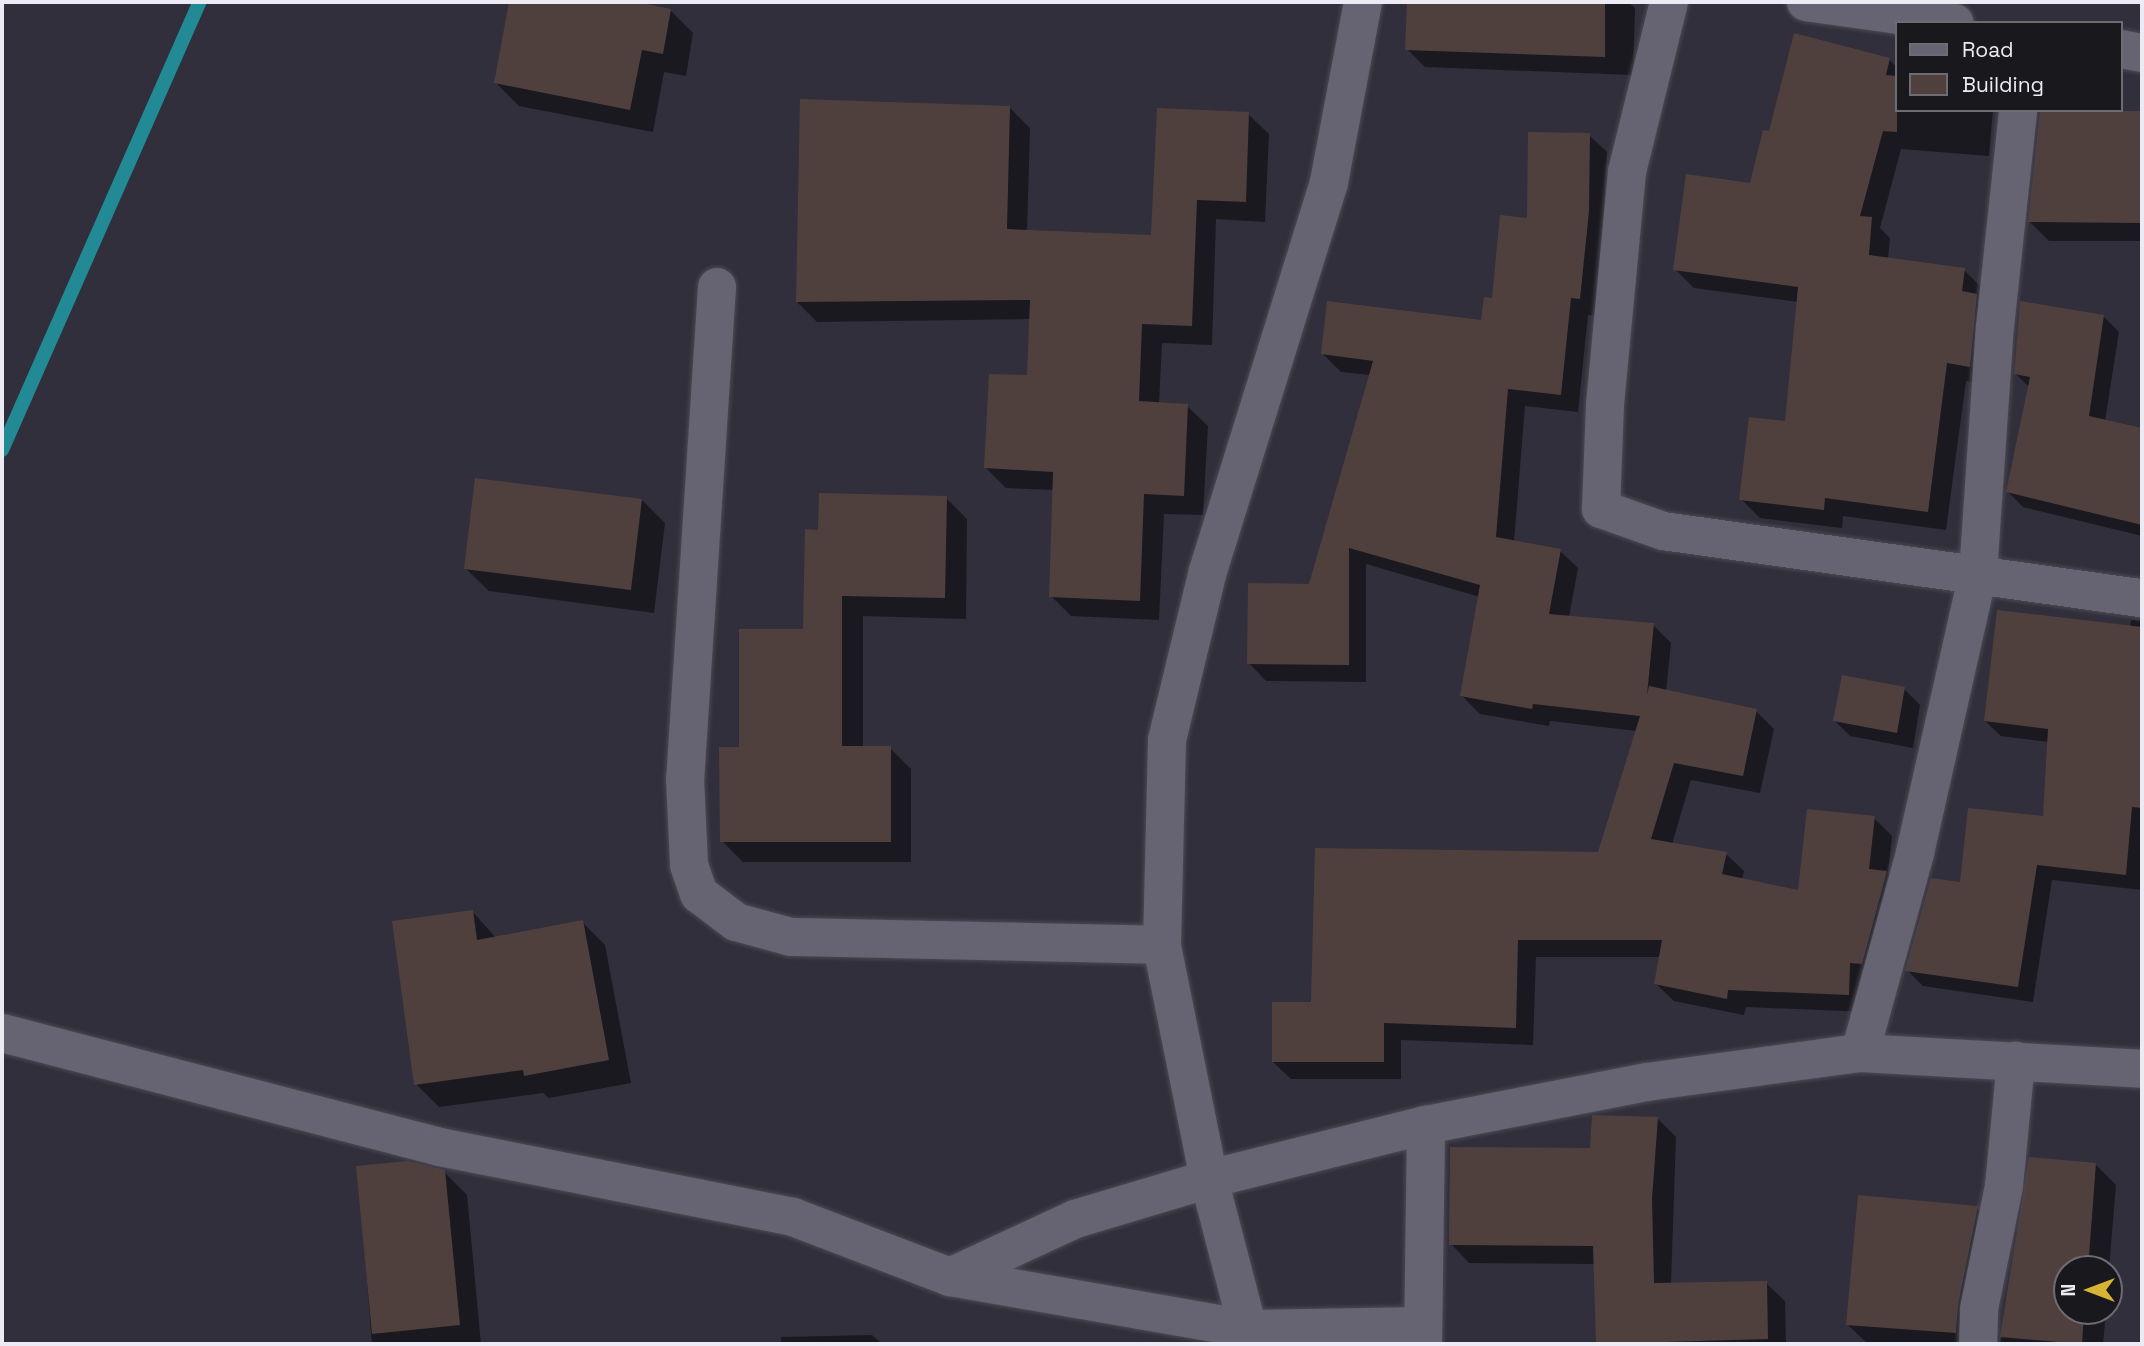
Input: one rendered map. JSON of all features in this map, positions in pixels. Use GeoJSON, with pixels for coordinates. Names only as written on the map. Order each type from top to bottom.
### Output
{"type":"FeatureCollection","features":[{"type":"Feature","properties":{"kind":"street"},"geometry":{"type":"LineString","coordinates":[[1248,1329],[1209,1179],[1162,945],[1167,740],[1208,571],[1329,182],[1363,2]]}},
{"type":"Feature","properties":{"kind":"street"},"geometry":{"type":"LineString","coordinates":[[1669,2],[1627,172],[1605,405],[1601,509],[1663,531],[2142,598]]}},
{"type":"Feature","properties":{"kind":"street"},"geometry":{"type":"LineString","coordinates":[[1806,2],[1941,21]]}},
{"type":"Feature","properties":{"kind":"street"},"geometry":{"type":"LineString","coordinates":[[2123,49],[2142,53]]}},
{"type":"Feature","properties":{"kind":"street"},"geometry":{"type":"LineString","coordinates":[[1860,1053],[1915,853],[1978,575],[1995,327],[2018,112]]}},
{"type":"Feature","properties":{"kind":"street"},"geometry":{"type":"LineString","coordinates":[[717,287],[685,779],[689,865],[699,894],[736,922],[791,937],[1162,945]]}},
{"type":"Feature","properties":{"kind":"street"},"geometry":{"type":"LineString","coordinates":[[2,1033],[440,1147],[793,1217],[950,1277],[1248,1329],[1422,1335],[1426,1125]]}},
{"type":"Feature","properties":{"kind":"street"},"geometry":{"type":"LineString","coordinates":[[950,1277],[1075,1219],[1209,1179],[1426,1125],[1647,1082],[1860,1053],[2142,1069]]}},
{"type":"Feature","properties":{"kind":"street"},"geometry":{"type":"LineString","coordinates":[[1978,1344],[1979,1309],[2004,1186],[2016,1061]]}},
{"type":"Feature","properties":{"kind":"building"},"geometry":{"type":"Polygon","coordinates":[[[509,2],[636,2],[671,9],[663,54],[642,50],[630,110],[494,83],[509,2]]]}},
{"type":"Feature","properties":{"kind":"building"},"geometry":{"type":"Polygon","coordinates":[[[1407,2],[1605,2],[1605,57],[1405,50],[1407,2]]]}},
{"type":"Feature","properties":{"kind":"building"},"geometry":{"type":"Polygon","coordinates":[[[1794,33],[1890,58],[1886,75],[1896,76],[1897,132],[1883,131],[1860,216],[1872,217],[1869,255],[1965,268],[1962,291],[1977,294],[1970,367],[1947,363],[1928,512],[1825,498],[1824,510],[1739,500],[1749,417],[1785,421],[1798,287],[1673,270],[1686,174],[1750,183],[1763,130],[1769,131],[1794,33]]]}},
{"type":"Feature","properties":{"kind":"building"},"geometry":{"type":"Polygon","coordinates":[[[800,99],[1010,106],[1007,229],[1151,235],[1157,108],[1249,112],[1246,202],[1197,200],[1192,326],[1142,324],[1139,401],[1188,404],[1184,496],[1144,494],[1140,601],[1049,597],[1053,472],[984,468],[989,374],[1027,375],[1030,300],[796,302],[800,99]]]}},
{"type":"Feature","properties":{"kind":"building"},"geometry":{"type":"Polygon","coordinates":[[[2142,111],[2142,223],[2028,222],[2040,112],[2142,111]]]}},
{"type":"Feature","properties":{"kind":"building"},"geometry":{"type":"Polygon","coordinates":[[[1528,132],[1590,133],[1589,211],[1580,299],[1571,298],[1561,395],[1508,389],[1496,537],[1561,549],[1549,614],[1654,623],[1647,695],[1649,686],[1757,709],[1743,776],[1674,763],[1651,839],[1727,852],[1722,874],[1798,890],[1807,809],[1875,816],[1869,869],[1887,871],[1862,964],[1850,963],[1849,995],[1728,990],[1727,999],[1654,984],[1662,940],[1518,940],[1516,1028],[1384,1023],[1384,1062],[1272,1062],[1272,1002],[1311,1002],[1315,848],[1598,852],[1640,716],[1533,704],[1532,709],[1460,696],[1480,585],[1349,548],[1349,665],[1247,664],[1248,583],[1309,584],[1373,361],[1321,354],[1327,301],[1481,320],[1484,297],[1492,298],[1500,215],[1527,218],[1528,132]]]}},
{"type":"Feature","properties":{"kind":"building"},"geometry":{"type":"Polygon","coordinates":[[[2020,301],[2104,315],[2089,416],[2142,428],[2142,525],[2006,492],[2030,377],[2014,374],[2020,301]]]}},
{"type":"Feature","properties":{"kind":"building"},"geometry":{"type":"Polygon","coordinates":[[[475,478],[642,499],[631,590],[464,569],[475,478]]]}},
{"type":"Feature","properties":{"kind":"building"},"geometry":{"type":"Polygon","coordinates":[[[819,493],[947,496],[945,598],[842,596],[842,746],[891,746],[891,842],[720,842],[719,747],[739,747],[739,629],[803,629],[805,529],[818,530],[819,493]]]}},
{"type":"Feature","properties":{"kind":"building"},"geometry":{"type":"Polygon","coordinates":[[[1997,610],[2142,627],[2142,808],[2132,807],[2126,875],[2037,865],[2018,987],[1905,971],[1931,878],[1960,882],[1968,808],[2043,816],[2048,729],[1984,721],[1997,610]]]}},
{"type":"Feature","properties":{"kind":"building"},"geometry":{"type":"Polygon","coordinates":[[[1842,675],[1905,687],[1897,733],[1833,721],[1842,675]]]}},
{"type":"Feature","properties":{"kind":"building"},"geometry":{"type":"Polygon","coordinates":[[[473,910],[477,940],[583,920],[609,1060],[524,1076],[523,1070],[414,1085],[392,921],[473,910]]]}},
{"type":"Feature","properties":{"kind":"building"},"geometry":{"type":"Polygon","coordinates":[[[1592,1115],[1658,1117],[1652,1199],[1654,1283],[1767,1281],[1768,1339],[1596,1344],[1593,1246],[1449,1245],[1450,1147],[1590,1148],[1592,1115]]]}},
{"type":"Feature","properties":{"kind":"building"},"geometry":{"type":"Polygon","coordinates":[[[2029,1157],[2096,1163],[2089,1255],[2053,1255],[2053,1325],[2083,1325],[2082,1344],[2000,1337],[2029,1157]]]}},
{"type":"Feature","properties":{"kind":"building"},"geometry":{"type":"Polygon","coordinates":[[[408,1161],[445,1170],[460,1325],[372,1334],[356,1166],[408,1161]]]}},
{"type":"Feature","properties":{"kind":"building"},"geometry":{"type":"Polygon","coordinates":[[[1858,1195],[1978,1206],[1958,1305],[1956,1333],[1846,1325],[1858,1195]]]}},
{"type":"Feature","properties":{"kind":"waterway"},"geometry":{"type":"LineString","coordinates":[[2,450],[200,2]]}}]}
